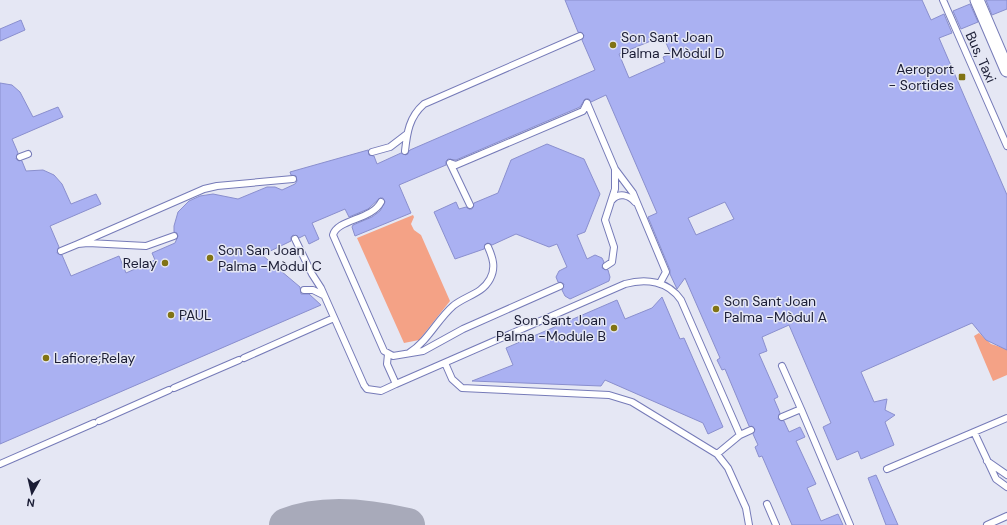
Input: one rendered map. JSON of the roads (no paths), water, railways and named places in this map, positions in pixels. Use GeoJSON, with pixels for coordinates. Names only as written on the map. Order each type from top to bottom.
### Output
{"type":"FeatureCollection","features":[{"type":"Feature","properties":{"kind":"street"},"geometry":{"type":"LineString","coordinates":[[977,0],[1007,70]]}},
{"type":"Feature","properties":{"kind":"lane","name":"Bus, Taxi"},"geometry":{"type":"LineString","coordinates":[[943,0],[1007,146]]}},
{"type":"Feature","properties":{"kind":"lane"},"geometry":{"type":"LineString","coordinates":[[405,152],[407,134],[412,117],[424,104],[580,36]]}},
{"type":"Feature","properties":{"kind":"lane"},"geometry":{"type":"LineString","coordinates":[[470,205],[450,163],[456,165],[582,111],[588,103],[615,169],[633,193],[666,272],[660,283]]}},
{"type":"Feature","properties":{"kind":"lane"},"geometry":{"type":"LineString","coordinates":[[372,152],[390,147],[407,134]]}},
{"type":"Feature","properties":{"kind":"lane"},"geometry":{"type":"LineString","coordinates":[[20,157],[28,154]]}},
{"type":"Feature","properties":{"kind":"lane"},"geometry":{"type":"LineString","coordinates":[[606,266],[612,262],[614,250],[605,220],[616,185],[615,169]]}},
{"type":"Feature","properties":{"kind":"lane"},"geometry":{"type":"LineString","coordinates":[[61,251],[204,189],[217,186],[293,179]]}},
{"type":"Feature","properties":{"kind":"lane"},"geometry":{"type":"LineString","coordinates":[[611,201],[617,196],[626,196],[637,203]]}},
{"type":"Feature","properties":{"kind":"lane"},"geometry":{"type":"LineString","coordinates":[[382,202],[373,212],[336,228],[333,235],[384,351],[388,354],[393,356],[405,355],[422,351],[463,329],[560,286]]}},
{"type":"Feature","properties":{"kind":"lane"},"geometry":{"type":"LineString","coordinates":[[78,244],[88,243],[146,246],[174,236]]}},
{"type":"Feature","properties":{"kind":"lane"},"geometry":{"type":"LineString","coordinates":[[295,239],[324,296],[367,389],[381,391],[624,284],[642,281],[660,283],[677,293],[681,300],[740,435]]}},
{"type":"Feature","properties":{"kind":"lane"},"geometry":{"type":"LineString","coordinates":[[405,355],[418,346],[454,306],[486,286],[493,271],[492,257],[488,247]]}},
{"type":"Feature","properties":{"kind":"lane"},"geometry":{"type":"LineString","coordinates":[[304,290],[313,290],[324,296]]}},
{"type":"Feature","properties":{"kind":"lane"},"geometry":{"type":"LineString","coordinates":[[0,464],[334,318]]}},
{"type":"Feature","properties":{"kind":"lane"},"geometry":{"type":"LineString","coordinates":[[388,354],[387,364],[396,384]]}},
{"type":"Feature","properties":{"kind":"lane"},"geometry":{"type":"LineString","coordinates":[[445,363],[452,379],[462,388],[597,394],[621,398],[632,402],[717,454],[731,473],[746,508],[749,525]]}},
{"type":"Feature","properties":{"kind":"lane"},"geometry":{"type":"LineString","coordinates":[[782,366],[850,525]]}},
{"type":"Feature","properties":{"kind":"lane"},"geometry":{"type":"LineString","coordinates":[[782,417],[801,409]]}},
{"type":"Feature","properties":{"kind":"lane"},"geometry":{"type":"LineString","coordinates":[[887,469],[1007,418]]}},
{"type":"Feature","properties":{"kind":"lane"},"geometry":{"type":"LineString","coordinates":[[717,454],[740,435],[751,430]]}},
{"type":"Feature","properties":{"kind":"lane"},"geometry":{"type":"LineString","coordinates":[[974,432],[996,479],[1007,487]]}},
{"type":"Feature","properties":{"kind":"lane"},"geometry":{"type":"LineString","coordinates":[[986,460],[1007,475]]}},
{"type":"Feature","properties":{"kind":"lane"},"geometry":{"type":"LineString","coordinates":[[767,504],[776,525]]}},
{"type":"Feature","properties":{"kind":"lane"},"geometry":{"type":"LineString","coordinates":[[987,525],[1007,516]]}},
{"type":"Feature","properties":{"kind":"place","name":"Son Sant Joan Palma -Mòdul D"},"geometry":{"type":"Point","coordinates":[613,45]}},
{"type":"Feature","properties":{"kind":"place","name":"Aeroport - Sortides"},"geometry":{"type":"Point","coordinates":[962,77]}},
{"type":"Feature","properties":{"kind":"place","name":"Son San Joan Palma -Mòdul C"},"geometry":{"type":"Point","coordinates":[210,258]}},
{"type":"Feature","properties":{"kind":"place","name":"Relay"},"geometry":{"type":"Point","coordinates":[165,263]}},
{"type":"Feature","properties":{"kind":"place","name":"Son Sant Joan Palma -Mòdul A"},"geometry":{"type":"Point","coordinates":[716,309]}},
{"type":"Feature","properties":{"kind":"place","name":"PAUL"},"geometry":{"type":"Point","coordinates":[171,315]}},
{"type":"Feature","properties":{"kind":"place","name":"Son Sant Joan Palma -Module B"},"geometry":{"type":"Point","coordinates":[614,328]}},
{"type":"Feature","properties":{"kind":"place","name":"Lafiore;Relay"},"geometry":{"type":"Point","coordinates":[46,358]}}]}
